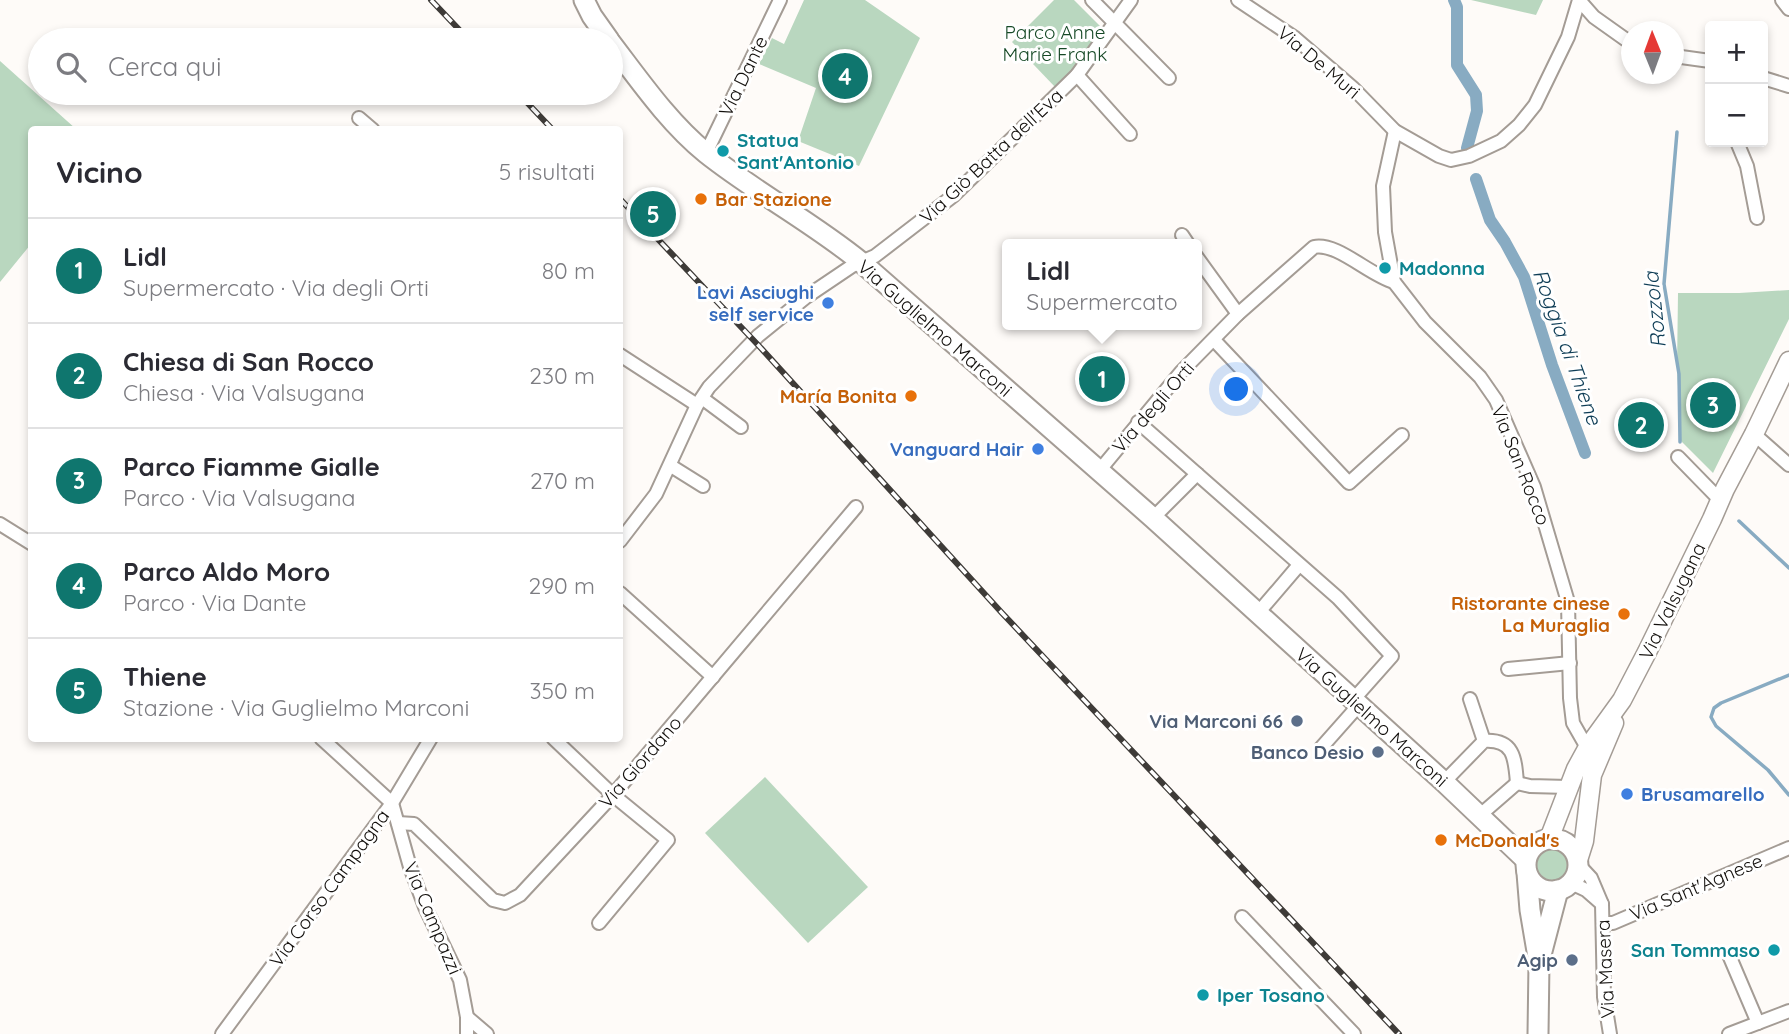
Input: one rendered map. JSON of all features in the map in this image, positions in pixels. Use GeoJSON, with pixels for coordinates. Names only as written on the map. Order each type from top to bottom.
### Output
{"type":"FeatureCollection","features":[{"type":"Feature","properties":{"kind":"main road","name":"Via Guglielmo Marconi"},"geometry":{"type":"LineString","coordinates":[[584,0],[600,28]]}},
{"type":"Feature","properties":{"kind":"main road","name":"Via Guglielmo Marconi"},"geometry":{"type":"LineString","coordinates":[[623,59],[650,94],[706,153],[861,262],[1258,613],[1482,819],[1527,867],[1532,882],[1549,891],[1565,887]]}},
{"type":"Feature","properties":{"kind":"main road","name":"Via Valsugana"},"geometry":{"type":"LineString","coordinates":[[1578,862],[1584,841],[1591,779],[1622,700],[1789,361]]}},
{"type":"Feature","properties":{"kind":"main road","name":"Via Valsugana"},"geometry":{"type":"LineString","coordinates":[[1544,840],[1588,747],[1622,700]]}},
{"type":"Feature","properties":{"kind":"main road","name":"Via Guglielmo Marconi"},"geometry":{"type":"LineString","coordinates":[[1482,819],[1527,841],[1559,839],[1574,851],[1578,862],[1577,874],[1565,887],[1547,926],[1539,963]]}},
{"type":"Feature","properties":{"kind":"main road","name":"Via Guglielmo Marconi"},"geometry":{"type":"LineString","coordinates":[[1482,819],[1514,869],[1530,910]]}},
{"type":"Feature","properties":{"kind":"main road"},"geometry":{"type":"LineString","coordinates":[[1527,867],[1532,848],[1544,840]]}},
{"type":"Feature","properties":{"kind":"main road","name":"Via Guglielmo Marconi"},"geometry":{"type":"LineString","coordinates":[[1527,867],[1530,910],[1539,963],[1538,1034]]}},
{"type":"Feature","properties":{"kind":"street","name":"Via Dante"},"geometry":{"type":"LineString","coordinates":[[706,153],[780,0]]}},
{"type":"Feature","properties":{"kind":"street"},"geometry":{"type":"LineString","coordinates":[[1092,0],[1169,78]]}},
{"type":"Feature","properties":{"kind":"street","name":"Via Giò Batta dell'Eva"},"geometry":{"type":"LineString","coordinates":[[861,262],[876,256],[953,196],[1077,75],[1131,0]]}},
{"type":"Feature","properties":{"kind":"street","name":"Via De Muri"},"geometry":{"type":"LineString","coordinates":[[1238,0],[1295,38],[1353,88],[1395,131],[1438,156],[1451,160],[1468,156],[1501,141],[1519,125],[1535,105],[1568,37],[1579,0]]}},
{"type":"Feature","properties":{"kind":"street"},"geometry":{"type":"LineString","coordinates":[[1579,0],[1594,17],[1621,36]]}},
{"type":"Feature","properties":{"kind":"street"},"geometry":{"type":"LineString","coordinates":[[1782,0],[1789,9]]}},
{"type":"Feature","properties":{"kind":"street"},"geometry":{"type":"LineString","coordinates":[[1684,57],[1705,60]]}},
{"type":"Feature","properties":{"kind":"street"},"geometry":{"type":"LineString","coordinates":[[1077,75],[1130,134]]}},
{"type":"Feature","properties":{"kind":"street"},"geometry":{"type":"LineString","coordinates":[[1768,80],[1789,86]]}},
{"type":"Feature","properties":{"kind":"street"},"geometry":{"type":"LineString","coordinates":[[359,118],[368,126]]}},
{"type":"Feature","properties":{"kind":"street","name":"Via San Rocco"},"geometry":{"type":"LineString","coordinates":[[1395,131],[1383,186],[1385,232],[1394,282],[1425,323],[1480,377],[1502,412],[1534,487],[1568,602],[1573,723],[1588,747]]}},
{"type":"Feature","properties":{"kind":"street"},"geometry":{"type":"LineString","coordinates":[[1739,147],[1747,166],[1757,218]]}},
{"type":"Feature","properties":{"kind":"street","name":"Via degli Orti"},"geometry":{"type":"LineString","coordinates":[[1099,471],[1181,372],[1238,314],[1314,247],[1319,245],[1337,251],[1372,274],[1394,282]]}},
{"type":"Feature","properties":{"kind":"street"},"geometry":{"type":"LineString","coordinates":[[623,537],[656,494],[699,401],[758,336],[806,297],[861,262]]}},
{"type":"Feature","properties":{"kind":"street"},"geometry":{"type":"LineString","coordinates":[[1202,264],[1238,314]]}},
{"type":"Feature","properties":{"kind":"street"},"geometry":{"type":"LineString","coordinates":[[1214,340],[1349,482],[1402,435]]}},
{"type":"Feature","properties":{"kind":"street"},"geometry":{"type":"LineString","coordinates":[[623,357],[741,427]]}},
{"type":"Feature","properties":{"kind":"street"},"geometry":{"type":"LineString","coordinates":[[1138,422],[1338,598],[1391,656],[1320,749]]}},
{"type":"Feature","properties":{"kind":"street"},"geometry":{"type":"LineString","coordinates":[[1754,434],[1789,465]]}},
{"type":"Feature","properties":{"kind":"street"},"geometry":{"type":"LineString","coordinates":[[1678,457],[1720,500]]}},
{"type":"Feature","properties":{"kind":"street"},"geometry":{"type":"LineString","coordinates":[[671,466],[703,486]]}},
{"type":"Feature","properties":{"kind":"street"},"geometry":{"type":"LineString","coordinates":[[1153,518],[1197,474]]}},
{"type":"Feature","properties":{"kind":"street","name":"Via Giordano"},"geometry":{"type":"LineString","coordinates":[[398,823],[414,824],[493,900],[505,903],[520,895],[613,795],[856,507]]}},
{"type":"Feature","properties":{"kind":"street"},"geometry":{"type":"LineString","coordinates":[[0,524],[28,542]]}},
{"type":"Feature","properties":{"kind":"street"},"geometry":{"type":"LineString","coordinates":[[1258,613],[1299,565]]}},
{"type":"Feature","properties":{"kind":"street"},"geometry":{"type":"LineString","coordinates":[[623,596],[713,677]]}},
{"type":"Feature","properties":{"kind":"street"},"geometry":{"type":"LineString","coordinates":[[1508,669],[1570,663]]}},
{"type":"Feature","properties":{"kind":"street"},"geometry":{"type":"LineString","coordinates":[[1470,699],[1484,741]]}},
{"type":"Feature","properties":{"kind":"street"},"geometry":{"type":"LineString","coordinates":[[1444,782],[1484,741],[1494,740],[1506,744],[1514,760],[1517,783]]}},
{"type":"Feature","properties":{"kind":"street"},"geometry":{"type":"LineString","coordinates":[[325,742],[391,803]]}},
{"type":"Feature","properties":{"kind":"street","name":"Via Corso Campagna"},"geometry":{"type":"LineString","coordinates":[[222,1034],[391,803],[428,742]]}},
{"type":"Feature","properties":{"kind":"street"},"geometry":{"type":"LineString","coordinates":[[557,742],[613,795],[668,840],[599,923]]}},
{"type":"Feature","properties":{"kind":"street","name":"Via Valsugana"},"geometry":{"type":"LineString","coordinates":[[1588,747],[1591,779]]}},
{"type":"Feature","properties":{"kind":"street"},"geometry":{"type":"LineString","coordinates":[[1517,783],[1566,793],[1591,779]]}},
{"type":"Feature","properties":{"kind":"street"},"geometry":{"type":"LineString","coordinates":[[1482,819],[1517,783]]}},
{"type":"Feature","properties":{"kind":"street","name":"Via Campazzi"},"geometry":{"type":"LineString","coordinates":[[391,803],[425,907],[460,980],[467,1017],[467,1034]]}},
{"type":"Feature","properties":{"kind":"street","name":"Via Sant'Agnese"},"geometry":{"type":"LineString","coordinates":[[1603,923],[1613,923],[1789,848]]}},
{"type":"Feature","properties":{"kind":"street","name":"Via Masera"},"geometry":{"type":"LineString","coordinates":[[1578,862],[1591,878],[1602,904],[1604,997],[1610,1034]]}},
{"type":"Feature","properties":{"kind":"street","name":"Via Masera"},"geometry":{"type":"LineString","coordinates":[[1565,887],[1586,890],[1602,904]]}},
{"type":"Feature","properties":{"kind":"street"},"geometry":{"type":"LineString","coordinates":[[1242,917],[1354,1034]]}},
{"type":"Feature","properties":{"kind":"street"},"geometry":{"type":"LineString","coordinates":[[1728,955],[1758,1023]]}},
{"type":"Feature","properties":{"kind":"street"},"geometry":{"type":"LineString","coordinates":[[1729,1034],[1789,1011]]}},
{"type":"Feature","properties":{"kind":"street"},"geometry":{"type":"LineString","coordinates":[[467,1017],[487,1034]]}},
{"type":"Feature","properties":{"kind":"green space"},"geometry":{"type":"Polygon","coordinates":[[[804,0],[865,0],[920,38],[859,166],[798,141],[816,88],[759,64],[772,38],[784,44],[804,0]]]}},
{"type":"Feature","properties":{"kind":"green space","name":"Parco Anne Marie Frank"},"geometry":{"type":"Polygon","coordinates":[[[1054,0],[1074,0],[1101,27],[1084,55],[1056,88],[1012,42],[1054,0]]]}},
{"type":"Feature","properties":{"kind":"green space"},"geometry":{"type":"Polygon","coordinates":[[[1471,0],[1543,0],[1536,15],[1471,0]]]}},
{"type":"Feature","properties":{"kind":"green space"},"geometry":{"type":"Polygon","coordinates":[[[0,61],[28,86],[28,105],[49,105],[73,126],[28,126],[28,248],[0,282],[0,61]]]}},
{"type":"Feature","properties":{"kind":"green space"},"geometry":{"type":"Polygon","coordinates":[[[1789,290],[1789,319],[1713,473],[1681,441],[1677,368],[1678,293],[1789,290]]]}},
{"type":"Feature","properties":{"kind":"green space"},"geometry":{"type":"Polygon","coordinates":[[[765,777],[868,887],[808,943],[705,833],[765,777]]]}},
{"type":"Feature","properties":{"kind":"green space"},"geometry":{"type":"Polygon","coordinates":[[[1553,849],[1564,854],[1569,865],[1564,876],[1553,881],[1542,876],[1537,865],[1542,854],[1553,849]]]}},
{"type":"Feature","properties":{"kind":"waterway","name":"Roggia di Thiene"},"geometry":{"type":"LineString","coordinates":[[1454,0],[1457,7],[1457,65],[1476,95],[1477,111],[1467,148]]}},
{"type":"Feature","properties":{"kind":"waterway","name":"Rozzola"},"geometry":{"type":"LineString","coordinates":[[1677,132],[1664,284],[1679,374],[1680,442]]}},
{"type":"Feature","properties":{"kind":"waterway","name":"Roggia di Thiene"},"geometry":{"type":"LineString","coordinates":[[1476,179],[1490,220],[1524,277],[1552,365],[1585,453]]}},
{"type":"Feature","properties":{"kind":"waterway","name":"Rozzola"},"geometry":{"type":"LineString","coordinates":[[1739,521],[1789,568]]}},
{"type":"Feature","properties":{"kind":"waterway","name":"Rozzola"},"geometry":{"type":"LineString","coordinates":[[1789,675],[1721,703],[1714,708],[1711,717],[1716,726],[1768,770],[1789,795]]}},
{"type":"Feature","properties":{"kind":"railway"},"geometry":{"type":"LineString","coordinates":[[431,0],[458,28]]}},
{"type":"Feature","properties":{"kind":"railway"},"geometry":{"type":"LineString","coordinates":[[529,105],[549,126]]}},
{"type":"Feature","properties":{"kind":"railway"},"geometry":{"type":"LineString","coordinates":[[623,202],[759,346],[1002,613],[1399,1034]]}},
{"type":"Feature","properties":{"kind":"place","name":"Parco Aldo Moro"},"geometry":{"type":"Point","coordinates":[845,76]}},
{"type":"Feature","properties":{"kind":"place","name":"Statua Sant'Antonio"},"geometry":{"type":"Point","coordinates":[723,151]}},
{"type":"Feature","properties":{"kind":"place","name":"Bar Stazione"},"geometry":{"type":"Point","coordinates":[701,199]}},
{"type":"Feature","properties":{"kind":"place","name":"Thiene"},"geometry":{"type":"Point","coordinates":[653,214]}},
{"type":"Feature","properties":{"kind":"place","name":"Madonna"},"geometry":{"type":"Point","coordinates":[1385,268]}},
{"type":"Feature","properties":{"kind":"place","name":"Lavi Asciughi self service"},"geometry":{"type":"Point","coordinates":[828,303]}},
{"type":"Feature","properties":{"kind":"place","name":"Lidl"},"geometry":{"type":"Point","coordinates":[1102,379]}},
{"type":"Feature","properties":{"kind":"place","name":"María Bonita"},"geometry":{"type":"Point","coordinates":[911,396]}},
{"type":"Feature","properties":{"kind":"place","name":"Parco Fiamme Gialle"},"geometry":{"type":"Point","coordinates":[1713,405]}},
{"type":"Feature","properties":{"kind":"place","name":"Chiesa di San Rocco"},"geometry":{"type":"Point","coordinates":[1641,425]}},
{"type":"Feature","properties":{"kind":"place","name":"Vanguard Hair"},"geometry":{"type":"Point","coordinates":[1038,449]}},
{"type":"Feature","properties":{"kind":"place","name":"Ristorante cinese La Muraglia"},"geometry":{"type":"Point","coordinates":[1624,614]}},
{"type":"Feature","properties":{"kind":"place","name":"Via Marconi 66"},"geometry":{"type":"Point","coordinates":[1297,721]}},
{"type":"Feature","properties":{"kind":"place","name":"Banco Desio"},"geometry":{"type":"Point","coordinates":[1378,752]}},
{"type":"Feature","properties":{"kind":"place","name":"Brusamarello"},"geometry":{"type":"Point","coordinates":[1627,794]}},
{"type":"Feature","properties":{"kind":"place","name":"McDonald's"},"geometry":{"type":"Point","coordinates":[1441,840]}},
{"type":"Feature","properties":{"kind":"place","name":"San Tommaso"},"geometry":{"type":"Point","coordinates":[1774,950]}},
{"type":"Feature","properties":{"kind":"place","name":"Agip"},"geometry":{"type":"Point","coordinates":[1572,960]}},
{"type":"Feature","properties":{"kind":"place","name":"Iper Tosano"},"geometry":{"type":"Point","coordinates":[1203,995]}}]}
